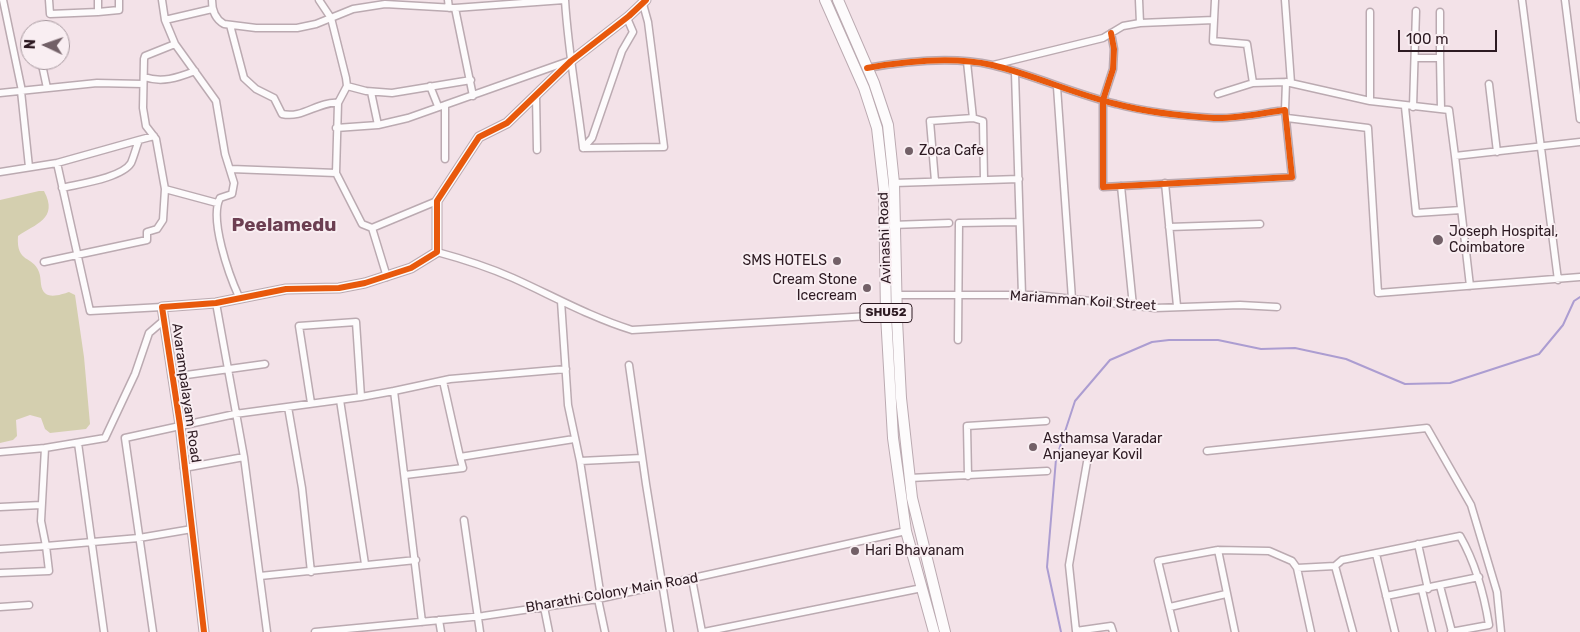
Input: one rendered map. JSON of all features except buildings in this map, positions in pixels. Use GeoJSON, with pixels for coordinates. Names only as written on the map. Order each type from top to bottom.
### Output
{"type":"FeatureCollection","features":[{"type":"Feature","properties":{"kind":"main road","name":"Avinashi Road"},"geometry":{"type":"LineString","coordinates":[[825,0],[859,76],[877,128],[884,201],[886,315],[893,438],[906,531],[934,632]]}},
{"type":"Feature","properties":{"kind":"main road","name":"Avinashi Road"},"geometry":{"type":"LineString","coordinates":[[838,0],[868,69],[888,125],[895,199],[901,398],[918,529],[945,632]]}},
{"type":"Feature","properties":{"kind":"main road"},"geometry":{"type":"LineString","coordinates":[[884,201],[895,199]]}},
{"type":"Feature","properties":{"kind":"street"},"geometry":{"type":"LineString","coordinates":[[3,0],[21,91],[29,167]]}},
{"type":"Feature","properties":{"kind":"street"},"geometry":{"type":"LineString","coordinates":[[49,0],[50,14],[119,10],[118,0]]}},
{"type":"Feature","properties":{"kind":"street"},"geometry":{"type":"LineString","coordinates":[[98,0],[98,12]]}},
{"type":"Feature","properties":{"kind":"street"},"geometry":{"type":"LineString","coordinates":[[162,0],[174,44],[216,101],[225,154],[231,169],[234,191],[232,194],[220,198],[216,210],[230,278],[239,297]]}},
{"type":"Feature","properties":{"kind":"street"},"geometry":{"type":"LineString","coordinates":[[212,0],[212,9],[219,22],[230,25],[297,28],[353,9],[386,4],[411,2],[452,8],[565,0],[583,148]]}},
{"type":"Feature","properties":{"kind":"street"},"geometry":{"type":"LineString","coordinates":[[319,0],[331,18],[345,67],[347,86],[338,104],[336,173],[362,224],[372,228],[437,201]]}},
{"type":"Feature","properties":{"kind":"street"},"geometry":{"type":"LineString","coordinates":[[448,0],[452,8],[471,80],[473,96]]}},
{"type":"Feature","properties":{"kind":"street"},"geometry":{"type":"LineString","coordinates":[[1139,0],[1140,23]]}},
{"type":"Feature","properties":{"kind":"street"},"geometry":{"type":"LineString","coordinates":[[1215,0],[1213,41],[1247,44],[1253,83]]}},
{"type":"Feature","properties":{"kind":"street"},"geometry":{"type":"LineString","coordinates":[[1112,33],[1114,49],[1113,68],[1102,100],[1103,187],[1292,177],[1286,114],[1289,82],[1285,0]]}},
{"type":"Feature","properties":{"kind":"street"},"geometry":{"type":"LineString","coordinates":[[1522,0],[1558,280]]}},
{"type":"Feature","properties":{"kind":"street"},"geometry":{"type":"LineString","coordinates":[[1566,0],[1580,119]]}},
{"type":"Feature","properties":{"kind":"street"},"geometry":{"type":"LineString","coordinates":[[583,148],[664,147],[644,2]]}},
{"type":"Feature","properties":{"kind":"street"},"geometry":{"type":"LineString","coordinates":[[644,2],[627,18],[571,61],[507,123],[479,137],[437,201],[437,252],[470,261],[512,278],[606,322],[632,330],[886,315]]}},
{"type":"Feature","properties":{"kind":"street"},"geometry":{"type":"LineString","coordinates":[[166,20],[212,9]]}},
{"type":"Feature","properties":{"kind":"street"},"geometry":{"type":"LineString","coordinates":[[1413,107],[1416,11]]}},
{"type":"Feature","properties":{"kind":"street"},"geometry":{"type":"LineString","coordinates":[[1370,12],[1370,101]]}},
{"type":"Feature","properties":{"kind":"street"},"geometry":{"type":"LineString","coordinates":[[1440,12],[1441,109]]}},
{"type":"Feature","properties":{"kind":"street"},"geometry":{"type":"LineString","coordinates":[[583,148],[592,138],[622,51],[633,32],[627,18]]}},
{"type":"Feature","properties":{"kind":"street"},"geometry":{"type":"LineString","coordinates":[[992,66],[1103,38],[1123,26],[1140,23],[1214,20]]}},
{"type":"Feature","properties":{"kind":"street"},"geometry":{"type":"LineString","coordinates":[[230,25],[244,78],[256,89],[274,98],[282,114],[304,114],[325,103],[338,104]]}},
{"type":"Feature","properties":{"kind":"street"},"geometry":{"type":"LineString","coordinates":[[44,262],[77,253],[147,240],[146,232],[157,229],[163,220],[165,189],[154,136],[146,126],[143,108],[143,80],[145,56],[174,44]]}},
{"type":"Feature","properties":{"kind":"street"},"geometry":{"type":"LineString","coordinates":[[1415,58],[1440,58]]}},
{"type":"Feature","properties":{"kind":"street"},"geometry":{"type":"LineString","coordinates":[[336,128],[378,125],[408,118],[571,61]]}},
{"type":"Feature","properties":{"kind":"street"},"geometry":{"type":"LineString","coordinates":[[859,76],[868,69],[905,61],[966,62],[992,66],[1117,104],[1215,118],[1286,114],[1368,128],[1378,293],[1580,278]]}},
{"type":"Feature","properties":{"kind":"street"},"geometry":{"type":"LineString","coordinates":[[966,62],[973,118]]}},
{"type":"Feature","properties":{"kind":"street"},"geometry":{"type":"LineString","coordinates":[[44,70],[48,88]]}},
{"type":"Feature","properties":{"kind":"street"},"geometry":{"type":"LineString","coordinates":[[0,92],[97,83],[176,79],[195,71]]}},
{"type":"Feature","properties":{"kind":"street"},"geometry":{"type":"LineString","coordinates":[[1015,73],[1022,294]]}},
{"type":"Feature","properties":{"kind":"street"},"geometry":{"type":"LineString","coordinates":[[347,86],[371,92],[392,93],[471,80]]}},
{"type":"Feature","properties":{"kind":"street"},"geometry":{"type":"LineString","coordinates":[[1218,94],[1253,83],[1289,82],[1370,101],[1405,107],[1449,110],[1456,156],[1470,286]]}},
{"type":"Feature","properties":{"kind":"street"},"geometry":{"type":"LineString","coordinates":[[1489,84],[1497,152]]}},
{"type":"Feature","properties":{"kind":"street"},"geometry":{"type":"LineString","coordinates":[[430,86],[441,106],[445,159]]}},
{"type":"Feature","properties":{"kind":"street"},"geometry":{"type":"LineString","coordinates":[[1058,86],[1072,299]]}},
{"type":"Feature","properties":{"kind":"street"},"geometry":{"type":"LineString","coordinates":[[371,92],[378,125]]}},
{"type":"Feature","properties":{"kind":"street"},"geometry":{"type":"LineString","coordinates":[[536,95],[537,150]]}},
{"type":"Feature","properties":{"kind":"street"},"geometry":{"type":"LineString","coordinates":[[1405,107],[1416,213],[1461,210]]}},
{"type":"Feature","properties":{"kind":"street"},"geometry":{"type":"LineString","coordinates":[[935,181],[930,121],[973,118],[983,121],[984,180]]}},
{"type":"Feature","properties":{"kind":"street"},"geometry":{"type":"LineString","coordinates":[[0,172],[57,163],[154,136]]}},
{"type":"Feature","properties":{"kind":"street"},"geometry":{"type":"LineString","coordinates":[[62,188],[110,176],[126,169],[131,163],[139,140]]}},
{"type":"Feature","properties":{"kind":"street"},"geometry":{"type":"LineString","coordinates":[[1456,156],[1580,142]]}},
{"type":"Feature","properties":{"kind":"street"},"geometry":{"type":"LineString","coordinates":[[57,163],[90,311],[162,306]]}},
{"type":"Feature","properties":{"kind":"street"},"geometry":{"type":"LineString","coordinates":[[231,169],[336,173]]}},
{"type":"Feature","properties":{"kind":"street"},"geometry":{"type":"LineString","coordinates":[[894,183],[1019,179]]}},
{"type":"Feature","properties":{"kind":"street"},"geometry":{"type":"LineString","coordinates":[[1165,183],[1177,306]]}},
{"type":"Feature","properties":{"kind":"street"},"geometry":{"type":"LineString","coordinates":[[1121,186],[1133,306]]}},
{"type":"Feature","properties":{"kind":"street"},"geometry":{"type":"LineString","coordinates":[[165,189],[217,203]]}},
{"type":"Feature","properties":{"kind":"street"},"geometry":{"type":"LineString","coordinates":[[958,340],[959,223],[1019,222]]}},
{"type":"Feature","properties":{"kind":"street"},"geometry":{"type":"LineString","coordinates":[[884,226],[949,223]]}},
{"type":"Feature","properties":{"kind":"street"},"geometry":{"type":"LineString","coordinates":[[1169,227],[1260,224]]}},
{"type":"Feature","properties":{"kind":"street"},"geometry":{"type":"LineString","coordinates":[[372,228],[387,276]]}},
{"type":"Feature","properties":{"kind":"street","name":"Avarampalayam Road"},"geometry":{"type":"LineString","coordinates":[[204,632],[180,425],[162,306],[216,303],[286,289],[339,288],[411,268],[437,252]]}},
{"type":"Feature","properties":{"kind":"street","name":"Mariamman Koil Street"},"geometry":{"type":"LineString","coordinates":[[897,294],[1022,294],[1133,306],[1240,305],[1277,307]]}},
{"type":"Feature","properties":{"kind":"street"},"geometry":{"type":"LineString","coordinates":[[561,301],[568,404],[580,461],[605,632]]}},
{"type":"Feature","properties":{"kind":"street"},"geometry":{"type":"LineString","coordinates":[[216,303],[244,458],[267,632]]}},
{"type":"Feature","properties":{"kind":"street"},"geometry":{"type":"LineString","coordinates":[[0,452],[45,448],[105,438],[135,374],[149,333],[163,321]]}},
{"type":"Feature","properties":{"kind":"street"},"geometry":{"type":"LineString","coordinates":[[311,404],[300,326],[356,322],[361,397]]}},
{"type":"Feature","properties":{"kind":"street"},"geometry":{"type":"LineString","coordinates":[[172,377],[264,364]]}},
{"type":"Feature","properties":{"kind":"street"},"geometry":{"type":"LineString","coordinates":[[630,365],[642,458],[670,632]]}},
{"type":"Feature","properties":{"kind":"street"},"geometry":{"type":"LineString","coordinates":[[153,632],[125,438],[235,414],[361,397],[450,379],[566,369]]}},
{"type":"Feature","properties":{"kind":"street"},"geometry":{"type":"LineString","coordinates":[[405,475],[463,468],[443,381]]}},
{"type":"Feature","properties":{"kind":"street"},"geometry":{"type":"LineString","coordinates":[[394,391],[416,560],[422,622]]}},
{"type":"Feature","properties":{"kind":"street"},"geometry":{"type":"LineString","coordinates":[[340,400],[365,564]]}},
{"type":"Feature","properties":{"kind":"street"},"geometry":{"type":"LineString","coordinates":[[288,407],[302,488],[311,572]]}},
{"type":"Feature","properties":{"kind":"street"},"geometry":{"type":"LineString","coordinates":[[968,476],[967,426],[1046,421]]}},
{"type":"Feature","properties":{"kind":"street"},"geometry":{"type":"LineString","coordinates":[[1208,451],[1427,428],[1472,505],[1497,592],[1501,632]]}},
{"type":"Feature","properties":{"kind":"street"},"geometry":{"type":"LineString","coordinates":[[460,457],[574,439]]}},
{"type":"Feature","properties":{"kind":"street"},"geometry":{"type":"LineString","coordinates":[[78,443],[93,541],[104,632]]}},
{"type":"Feature","properties":{"kind":"street"},"geometry":{"type":"LineString","coordinates":[[0,573],[49,571],[42,520],[45,448]]}},
{"type":"Feature","properties":{"kind":"street"},"geometry":{"type":"LineString","coordinates":[[184,468],[244,458]]}},
{"type":"Feature","properties":{"kind":"street"},"geometry":{"type":"LineString","coordinates":[[580,461],[642,458]]}},
{"type":"Feature","properties":{"kind":"street"},"geometry":{"type":"LineString","coordinates":[[1088,462],[1068,565],[1076,631],[1111,626],[1113,632]]}},
{"type":"Feature","properties":{"kind":"street"},"geometry":{"type":"LineString","coordinates":[[910,478],[1046,471]]}},
{"type":"Feature","properties":{"kind":"street"},"geometry":{"type":"LineString","coordinates":[[0,507],[42,505]]}},
{"type":"Feature","properties":{"kind":"street"},"geometry":{"type":"LineString","coordinates":[[464,520],[480,632]]}},
{"type":"Feature","properties":{"kind":"street"},"geometry":{"type":"LineString","coordinates":[[0,550],[140,538],[192,530]]}},
{"type":"Feature","properties":{"kind":"street","name":"Bharathi Colony Main Road"},"geometry":{"type":"LineString","coordinates":[[315,632],[376,629],[599,599],[906,531]]}},
{"type":"Feature","properties":{"kind":"street"},"geometry":{"type":"LineString","coordinates":[[1296,568],[1335,566],[1342,560],[1460,536],[1470,553],[1478,577],[1489,625],[1452,632],[1440,586]]}},
{"type":"Feature","properties":{"kind":"street"},"geometry":{"type":"LineString","coordinates":[[1418,544],[1432,632]]}},
{"type":"Feature","properties":{"kind":"street"},"geometry":{"type":"LineString","coordinates":[[1218,550],[1235,632]]}},
{"type":"Feature","properties":{"kind":"street"},"geometry":{"type":"LineString","coordinates":[[1175,632],[1158,561],[1218,550],[1270,552],[1292,561],[1296,568],[1311,632]]}},
{"type":"Feature","properties":{"kind":"street"},"geometry":{"type":"LineString","coordinates":[[1376,554],[1395,632]]}},
{"type":"Feature","properties":{"kind":"street"},"geometry":{"type":"LineString","coordinates":[[260,576],[416,560]]}},
{"type":"Feature","properties":{"kind":"street"},"geometry":{"type":"LineString","coordinates":[[1335,566],[1353,632]]}},
{"type":"Feature","properties":{"kind":"street"},"geometry":{"type":"LineString","coordinates":[[1386,596],[1478,577]]}},
{"type":"Feature","properties":{"kind":"street"},"geometry":{"type":"LineString","coordinates":[[692,578],[703,632],[922,588]]}},
{"type":"Feature","properties":{"kind":"street"},"geometry":{"type":"LineString","coordinates":[[1170,607],[1226,594]]}},
{"type":"Feature","properties":{"kind":"street"},"geometry":{"type":"LineString","coordinates":[[0,607],[29,605]]}},
{"type":"Feature","properties":{"kind":"street"},"geometry":{"type":"LineString","coordinates":[[544,607],[548,632]]}},
{"type":"Feature","properties":{"kind":"street"},"geometry":{"type":"LineString","coordinates":[[439,620],[441,632]]}},
{"type":"Feature","properties":{"kind":"shaded area"},"geometry":{"type":"Polygon","coordinates":[[[44,191],[48,200],[49,208],[47,214],[38,224],[18,236],[18,245],[22,255],[33,263],[39,272],[42,290],[46,294],[54,296],[69,292],[75,295],[84,357],[90,424],[86,429],[50,433],[45,429],[41,418],[30,415],[16,420],[17,436],[13,440],[0,443],[0,200],[44,191]]]}},
{"type":"Feature","properties":{"kind":"waterway"},"geometry":{"type":"LineString","coordinates":[[1061,632],[1047,567],[1056,459],[1075,401],[1110,360],[1152,342],[1218,340],[1261,349],[1295,348],[1346,359],[1405,384],[1450,383],[1539,354],[1563,325],[1574,301],[1580,297]]}},
{"type":"Feature","properties":{"kind":"cycle path"},"geometry":{"type":"LineString","coordinates":[[204,632],[180,425],[162,307],[216,303],[286,289],[339,288],[365,283],[411,268],[437,252],[437,201],[479,137],[507,123],[571,61],[629,16],[646,0]]}},
{"type":"Feature","properties":{"kind":"cycle path"},"geometry":{"type":"LineString","coordinates":[[867,68],[898,63],[945,60],[977,62],[1008,69],[1100,100],[1116,104],[1128,107],[1152,111],[1223,118],[1285,110],[1292,177],[1103,187],[1103,100],[1113,69],[1114,49],[1111,33]]}},
{"type":"Feature","properties":{"kind":"place","name":"Zoca Cafe"},"geometry":{"type":"Point","coordinates":[909,151]}},
{"type":"Feature","properties":{"kind":"place","name":"Joseph Hospital, Coimbatore"},"geometry":{"type":"Point","coordinates":[1438,240]}},
{"type":"Feature","properties":{"kind":"place","name":"SMS HOTELS"},"geometry":{"type":"Point","coordinates":[837,261]}},
{"type":"Feature","properties":{"kind":"place","name":"Cream Stone Icecream"},"geometry":{"type":"Point","coordinates":[867,288]}},
{"type":"Feature","properties":{"kind":"place","name":"Asthamsa Varadar Anjaneyar Kovil"},"geometry":{"type":"Point","coordinates":[1033,447]}},
{"type":"Feature","properties":{"kind":"place","name":"Hari Bhavanam"},"geometry":{"type":"Point","coordinates":[855,551]}},
{"type":"Feature","properties":{"kind":"district","name":"Peelamedu"},"geometry":{"type":"Point","coordinates":[284,226]}}]}
